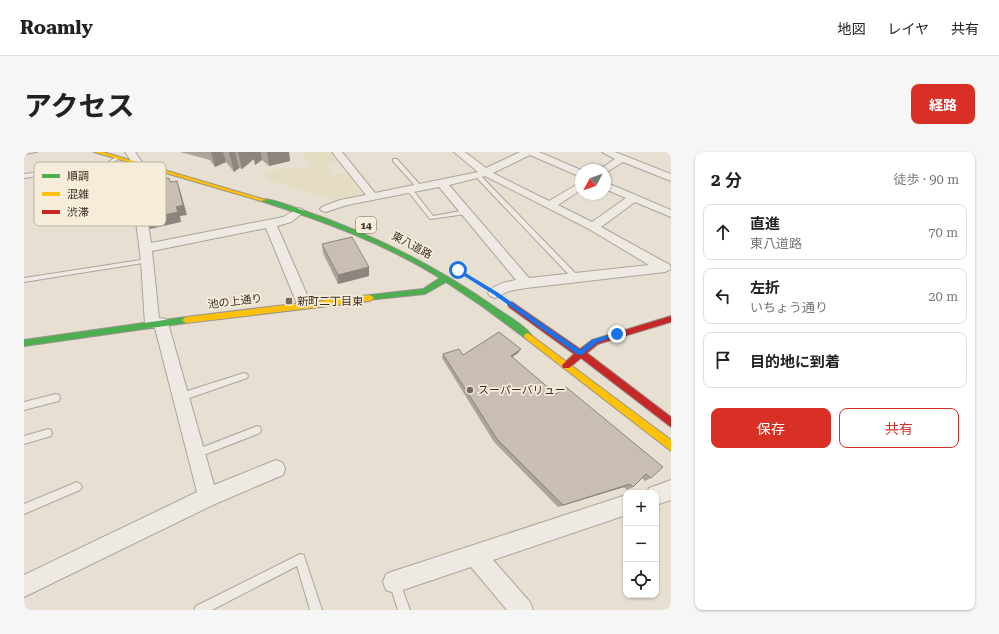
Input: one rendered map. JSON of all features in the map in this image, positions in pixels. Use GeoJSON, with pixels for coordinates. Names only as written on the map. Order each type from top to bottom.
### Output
{"type":"FeatureCollection","features":[{"type":"Feature","properties":{"kind":"main road","name":"東八道路"},"geometry":{"type":"LineString","coordinates":[[97,152],[130,162]]}},
{"type":"Feature","properties":{"kind":"main road","name":"東八道路"},"geometry":{"type":"LineString","coordinates":[[129,152],[160,162]]}},
{"type":"Feature","properties":{"kind":"main road","name":"東八道路"},"geometry":{"type":"LineString","coordinates":[[166,164],[301,207],[336,224],[382,243],[446,278],[508,319],[671,446]]}},
{"type":"Feature","properties":{"kind":"main road","name":"東八道路"},"geometry":{"type":"LineString","coordinates":[[166,172],[301,207]]}},
{"type":"Feature","properties":{"kind":"main road"},"geometry":{"type":"LineString","coordinates":[[322,208],[339,214]]}},
{"type":"Feature","properties":{"kind":"main road","name":"池の上通り"},"geometry":{"type":"LineString","coordinates":[[24,343],[156,323],[304,304],[424,291],[446,278]]}},
{"type":"Feature","properties":{"kind":"main road"},"geometry":{"type":"LineString","coordinates":[[492,291],[580,353],[671,423]]}},
{"type":"Feature","properties":{"kind":"main road"},"geometry":{"type":"LineString","coordinates":[[566,365],[595,342],[671,319]]}},
{"type":"Feature","properties":{"kind":"street"},"geometry":{"type":"LineString","coordinates":[[129,152],[137,162]]}},
{"type":"Feature","properties":{"kind":"street"},"geometry":{"type":"LineString","coordinates":[[337,152],[373,197]]}},
{"type":"Feature","properties":{"kind":"street"},"geometry":{"type":"LineString","coordinates":[[459,152],[481,174],[550,205],[667,268]]}},
{"type":"Feature","properties":{"kind":"street"},"geometry":{"type":"LineString","coordinates":[[322,208],[344,202],[415,189],[481,174],[528,152]]}},
{"type":"Feature","properties":{"kind":"street"},"geometry":{"type":"LineString","coordinates":[[531,152],[575,171]]}},
{"type":"Feature","properties":{"kind":"street"},"geometry":{"type":"LineString","coordinates":[[607,152],[671,178]]}},
{"type":"Feature","properties":{"kind":"street"},"geometry":{"type":"LineString","coordinates":[[611,165],[622,158]]}},
{"type":"Feature","properties":{"kind":"street"},"geometry":{"type":"LineString","coordinates":[[442,183],[526,284]]}},
{"type":"Feature","properties":{"kind":"street"},"geometry":{"type":"LineString","coordinates":[[611,188],[671,214]]}},
{"type":"Feature","properties":{"kind":"street"},"geometry":{"type":"LineString","coordinates":[[550,205],[575,189]]}},
{"type":"Feature","properties":{"kind":"street"},"geometry":{"type":"LineString","coordinates":[[593,227],[633,198]]}},
{"type":"Feature","properties":{"kind":"street"},"geometry":{"type":"LineString","coordinates":[[145,248],[287,220],[301,207]]}},
{"type":"Feature","properties":{"kind":"street"},"geometry":{"type":"LineString","coordinates":[[270,224],[304,304]]}},
{"type":"Feature","properties":{"kind":"street"},"geometry":{"type":"LineString","coordinates":[[142,226],[156,323],[181,397],[208,497]]}},
{"type":"Feature","properties":{"kind":"street"},"geometry":{"type":"LineString","coordinates":[[492,291],[505,287],[526,284],[667,268]]}},
{"type":"Feature","properties":{"kind":"street"},"geometry":{"type":"LineString","coordinates":[[24,586],[208,497],[276,469]]}},
{"type":"Feature","properties":{"kind":"street"},"geometry":{"type":"LineString","coordinates":[[659,494],[671,490]]}},
{"type":"Feature","properties":{"kind":"street"},"geometry":{"type":"LineString","coordinates":[[394,582],[623,506]]}},
{"type":"Feature","properties":{"kind":"street"},"geometry":{"type":"LineString","coordinates":[[475,556],[522,610]]}},
{"type":"Feature","properties":{"kind":"lane"},"geometry":{"type":"LineString","coordinates":[[24,153],[36,152]]}},
{"type":"Feature","properties":{"kind":"lane"},"geometry":{"type":"LineString","coordinates":[[112,162],[118,158]]}},
{"type":"Feature","properties":{"kind":"lane"},"geometry":{"type":"LineString","coordinates":[[395,160],[415,189],[432,218],[466,212]]}},
{"type":"Feature","properties":{"kind":"lane"},"geometry":{"type":"LineString","coordinates":[[481,174],[576,278]]}},
{"type":"Feature","properties":{"kind":"lane"},"geometry":{"type":"LineString","coordinates":[[24,176],[34,175]]}},
{"type":"Feature","properties":{"kind":"lane"},"geometry":{"type":"LineString","coordinates":[[24,280],[146,261]]}},
{"type":"Feature","properties":{"kind":"lane"},"geometry":{"type":"LineString","coordinates":[[181,397],[244,376]]}},
{"type":"Feature","properties":{"kind":"lane"},"geometry":{"type":"LineString","coordinates":[[24,406],[56,398]]}},
{"type":"Feature","properties":{"kind":"lane"},"geometry":{"type":"LineString","coordinates":[[196,454],[257,430]]}},
{"type":"Feature","properties":{"kind":"lane"},"geometry":{"type":"LineString","coordinates":[[24,440],[48,433]]}},
{"type":"Feature","properties":{"kind":"lane"},"geometry":{"type":"LineString","coordinates":[[24,509],[77,487]]}},
{"type":"Feature","properties":{"kind":"lane"},"geometry":{"type":"LineString","coordinates":[[200,610],[300,560],[316,610]]}},
{"type":"Feature","properties":{"kind":"lane"},"geometry":{"type":"LineString","coordinates":[[394,582],[404,610]]}},
{"type":"Feature","properties":{"kind":"shaded area"},"geometry":{"type":"Polygon","coordinates":[[[302,152],[335,152],[342,161],[328,163],[334,175],[350,172],[366,195],[336,201],[269,180],[262,171],[311,166],[302,152]]]}},
{"type":"Feature","properties":{"kind":"building"},"geometry":{"type":"Polygon","coordinates":[[[169,178],[170,182],[177,181],[183,205],[176,207],[178,212],[166,215],[166,179],[169,178]]]}},
{"type":"Feature","properties":{"kind":"building"},"geometry":{"type":"Polygon","coordinates":[[[352,237],[369,267],[338,275],[322,244],[352,237]]]}},
{"type":"Feature","properties":{"kind":"building"},"geometry":{"type":"Polygon","coordinates":[[[499,332],[521,349],[511,356],[556,394],[566,387],[663,467],[651,478],[646,474],[633,487],[630,484],[563,505],[497,439],[443,354],[459,349],[463,355],[499,332]]]}},
{"type":"Feature","properties":{"kind":"traffic: fast"},"geometry":{"type":"LineString","coordinates":[[263,200],[336,225],[390,247],[439,274],[469,293],[528,336]]}},
{"type":"Feature","properties":{"kind":"traffic: fast"},"geometry":{"type":"LineString","coordinates":[[370,298],[425,291],[446,278]]}},
{"type":"Feature","properties":{"kind":"traffic: fast"},"geometry":{"type":"LineString","coordinates":[[24,343],[186,320]]}},
{"type":"Feature","properties":{"kind":"traffic: slow"},"geometry":{"type":"LineString","coordinates":[[97,152],[132,162]]}},
{"type":"Feature","properties":{"kind":"traffic: slow"},"geometry":{"type":"LineString","coordinates":[[166,172],[263,200]]}},
{"type":"Feature","properties":{"kind":"traffic: slow"},"geometry":{"type":"LineString","coordinates":[[186,320],[370,298]]}},
{"type":"Feature","properties":{"kind":"traffic: slow"},"geometry":{"type":"LineString","coordinates":[[528,336],[671,446]]}},
{"type":"Feature","properties":{"kind":"traffic: jam"},"geometry":{"type":"LineString","coordinates":[[512,305],[580,353],[671,423]]}},
{"type":"Feature","properties":{"kind":"traffic: jam"},"geometry":{"type":"LineString","coordinates":[[566,365],[595,342],[671,319]]}},
{"type":"Feature","properties":{"kind":"place","name":"新町二丁目東"},"geometry":{"type":"Point","coordinates":[289,301]}},
{"type":"Feature","properties":{"kind":"place","name":"スーパーバリュー"},"geometry":{"type":"Point","coordinates":[470,390]}},
{"type":"Feature","properties":{"kind":"route"},"geometry":{"type":"LineString","coordinates":[[458,270],[495,293],[580,353],[595,342],[617,334]]}}]}
